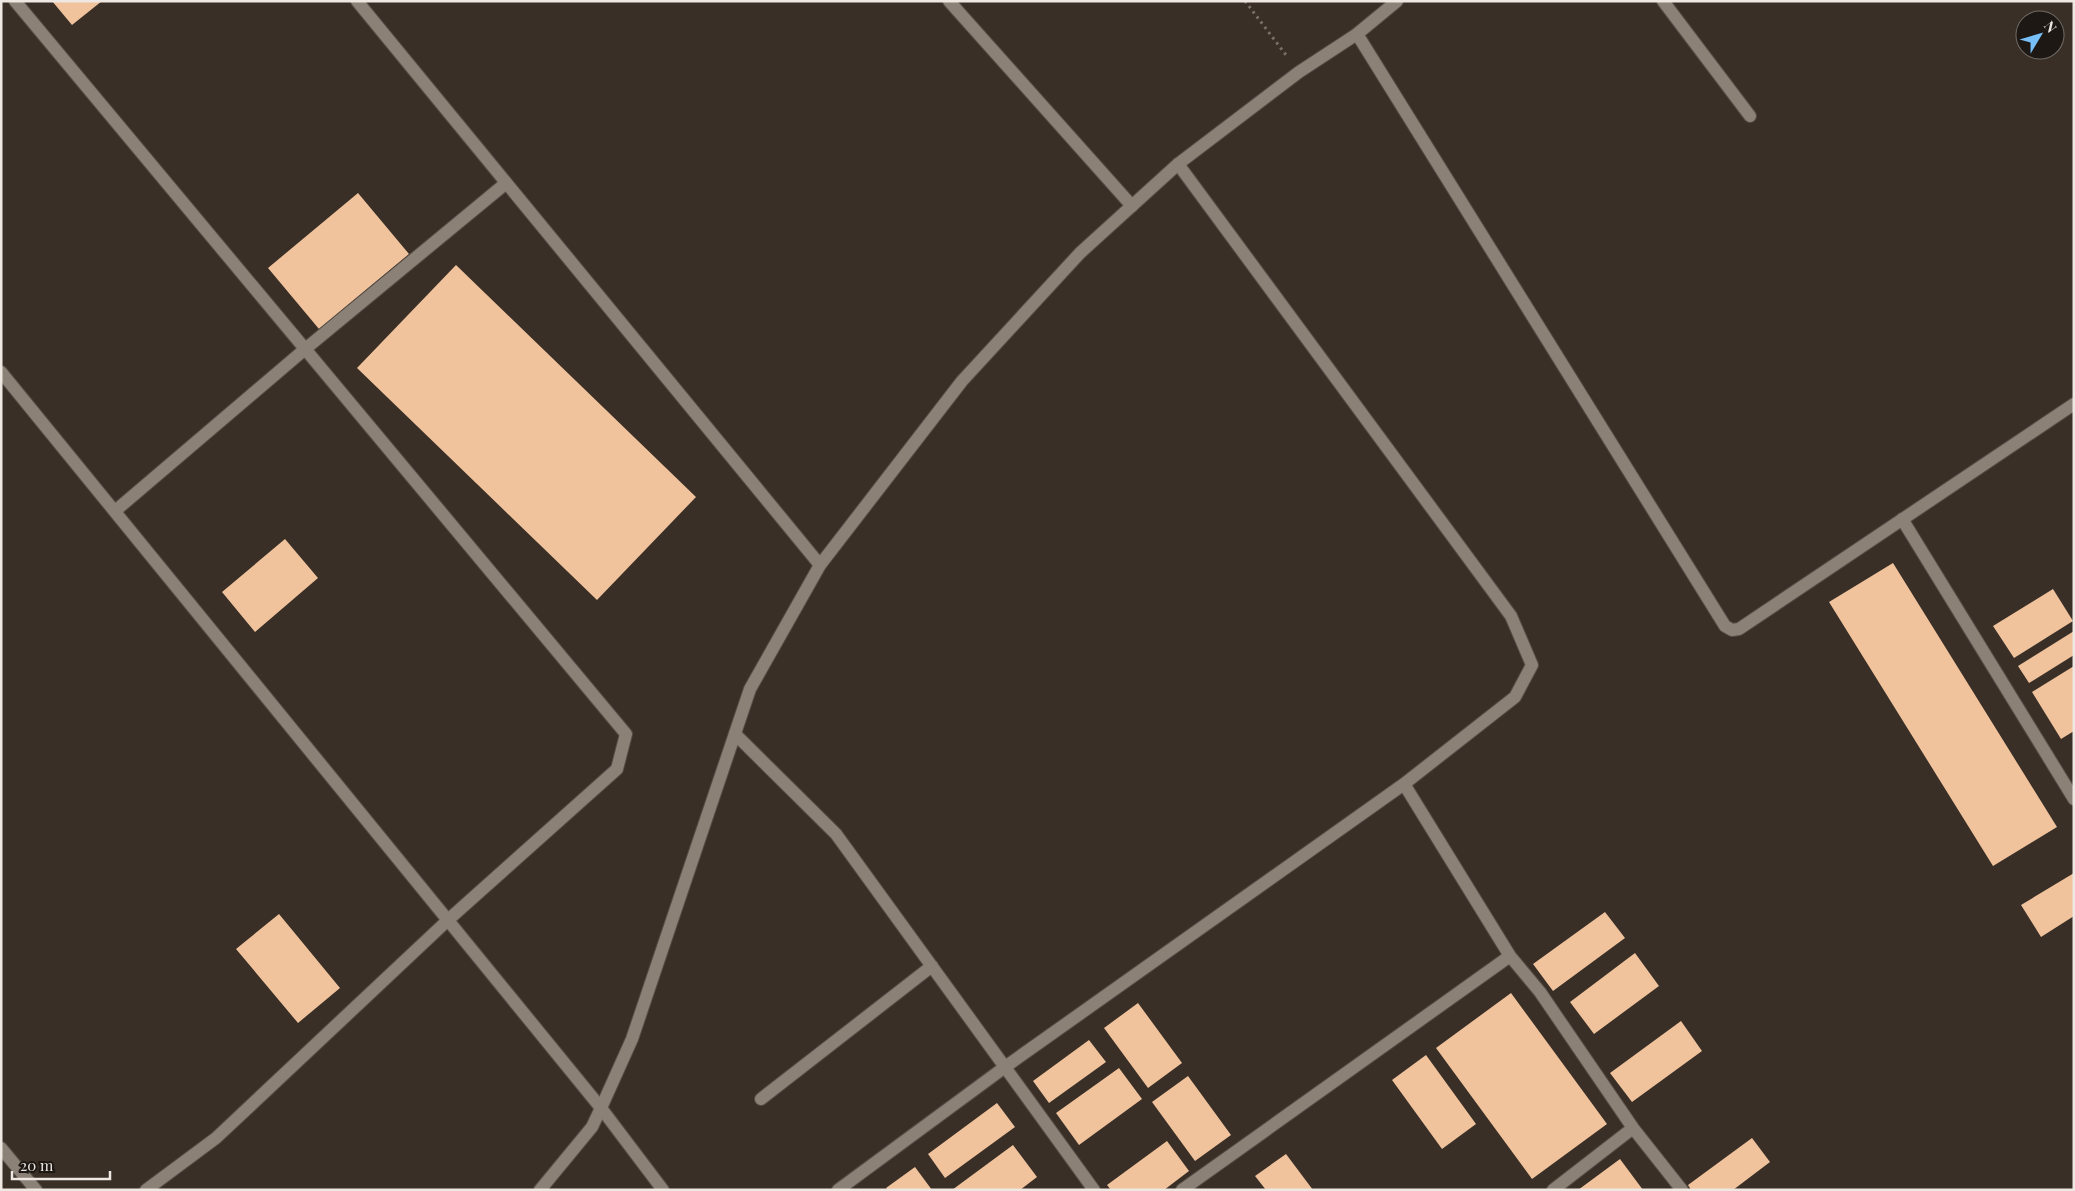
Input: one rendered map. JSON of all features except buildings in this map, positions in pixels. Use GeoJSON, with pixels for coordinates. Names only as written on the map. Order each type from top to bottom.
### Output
{"type":"FeatureCollection","features":[{"type":"Feature","properties":{"kind":"street"},"geometry":{"type":"LineString","coordinates":[[15,1],[626,734],[617,770],[448,920],[216,1138],[146,1190]]}},
{"type":"Feature","properties":{"kind":"street"},"geometry":{"type":"LineString","coordinates":[[357,1],[505,184],[820,565]]}},
{"type":"Feature","properties":{"kind":"street"},"geometry":{"type":"LineString","coordinates":[[949,1],[1132,206]]}},
{"type":"Feature","properties":{"kind":"street"},"geometry":{"type":"LineString","coordinates":[[540,1190],[592,1127],[632,1039],[750,689],[820,565],[962,381],[1080,253],[1178,164],[1299,72],[1357,34],[1397,1]]}},
{"type":"Feature","properties":{"kind":"street"},"geometry":{"type":"LineString","coordinates":[[1663,1],[1750,116]]}},
{"type":"Feature","properties":{"kind":"street"},"geometry":{"type":"LineString","coordinates":[[1357,34],[1725,626],[1732,630],[1739,629],[2074,404]]}},
{"type":"Feature","properties":{"kind":"street"},"geometry":{"type":"LineString","coordinates":[[838,1190],[1005,1068],[1404,784],[1515,696],[1532,665],[1511,616],[1178,164]]}},
{"type":"Feature","properties":{"kind":"street"},"geometry":{"type":"LineString","coordinates":[[115,511],[304,350],[505,184]]}},
{"type":"Feature","properties":{"kind":"street"},"geometry":{"type":"LineString","coordinates":[[1,372],[601,1108],[663,1190]]}},
{"type":"Feature","properties":{"kind":"street"},"geometry":{"type":"LineString","coordinates":[[1902,519],[2074,799]]}},
{"type":"Feature","properties":{"kind":"street"},"geometry":{"type":"LineString","coordinates":[[735,734],[836,834],[1094,1190]]}},
{"type":"Feature","properties":{"kind":"street"},"geometry":{"type":"LineString","coordinates":[[1404,784],[1510,956],[1540,992],[1632,1128],[1682,1190]]}},
{"type":"Feature","properties":{"kind":"street"},"geometry":{"type":"LineString","coordinates":[[1182,1190],[1510,956]]}},
{"type":"Feature","properties":{"kind":"street"},"geometry":{"type":"LineString","coordinates":[[761,1099],[932,966]]}},
{"type":"Feature","properties":{"kind":"street"},"geometry":{"type":"LineString","coordinates":[[1553,1190],[1632,1128]]}},
{"type":"Feature","properties":{"kind":"street"},"geometry":{"type":"LineString","coordinates":[[1,1148],[36,1190]]}},
{"type":"Feature","properties":{"kind":"path"},"geometry":{"type":"LineString","coordinates":[[1246,1],[1299,72]]}}]}
